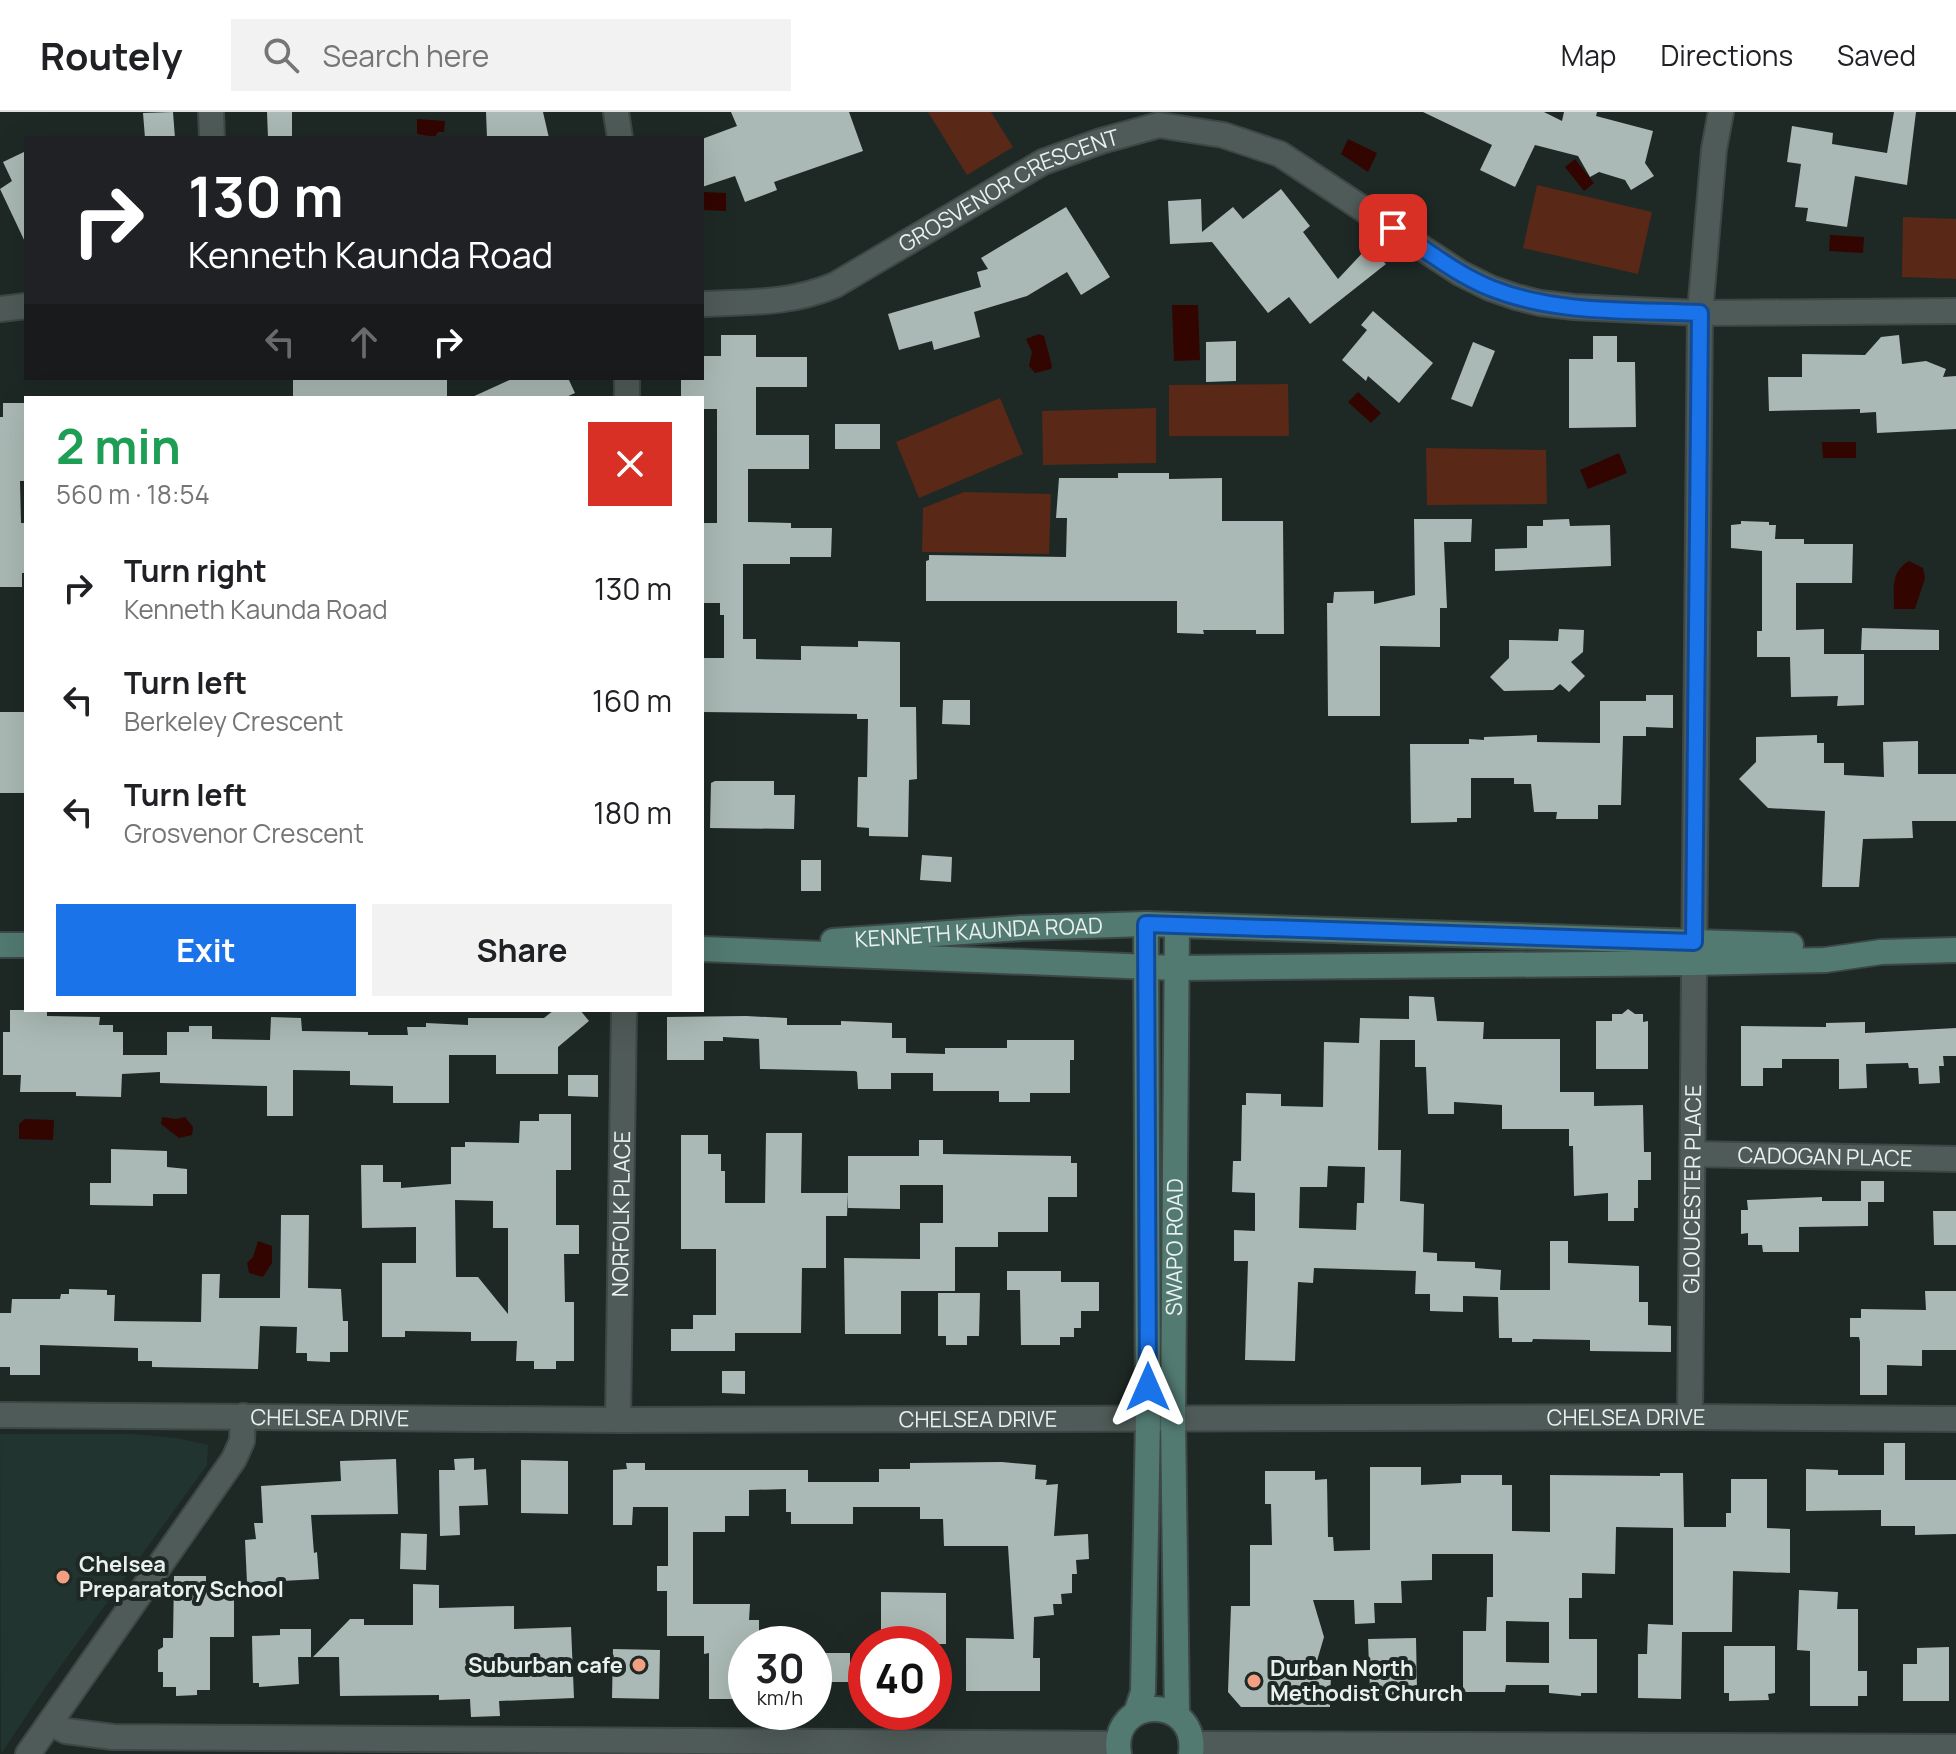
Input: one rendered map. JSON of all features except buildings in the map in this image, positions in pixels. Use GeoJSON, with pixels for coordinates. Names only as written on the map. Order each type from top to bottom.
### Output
{"type":"FeatureCollection","features":[{"type":"Feature","properties":{"kind":"main road","name":"KENNETH KAUNDA ROAD"},"geometry":{"type":"LineString","coordinates":[[747,949],[930,933],[1146,924],[1825,960],[1881,952],[1956,950]]}},
{"type":"Feature","properties":{"kind":"main road","name":"SWAPO ROAD"},"geometry":{"type":"LineString","coordinates":[[1118,1749],[1120,1732],[1136,1713],[1143,1692],[1148,1418],[1146,924]]}},
{"type":"Feature","properties":{"kind":"main road","name":"SWAPO ROAD"},"geometry":{"type":"LineString","coordinates":[[1177,925],[1173,1418],[1177,1715]]}},
{"type":"Feature","properties":{"kind":"main road"},"geometry":{"type":"LineString","coordinates":[[0,945],[24,945]]}},
{"type":"Feature","properties":{"kind":"main road","name":"KENNETH KAUNDA ROAD"},"geometry":{"type":"LineString","coordinates":[[704,949],[1175,968],[1694,953]]}},
{"type":"Feature","properties":{"kind":"main road"},"geometry":{"type":"LineString","coordinates":[[1136,1713],[1164,1709],[1177,1715],[1190,1733],[1192,1749]]}},
{"type":"Feature","properties":{"kind":"street"},"geometry":{"type":"LineString","coordinates":[[211,112],[212,136]]}},
{"type":"Feature","properties":{"kind":"street"},"geometry":{"type":"LineString","coordinates":[[616,112],[620,136]]}},
{"type":"Feature","properties":{"kind":"street","name":"GLOUCESTER PLACE"},"geometry":{"type":"LineString","coordinates":[[1690,1417],[1700,313],[1714,149],[1721,112]]}},
{"type":"Feature","properties":{"kind":"street","name":"GROSVENOR CRESCENT"},"geometry":{"type":"LineString","coordinates":[[704,304],[794,300],[816,293],[835,285],[1043,162],[1159,118],[1280,154],[1460,273],[1490,288],[1540,303],[1700,313],[1956,311]]}},
{"type":"Feature","properties":{"kind":"street"},"geometry":{"type":"LineString","coordinates":[[0,309],[24,306]]}},
{"type":"Feature","properties":{"kind":"street","name":"NORFOLK PLACE"},"geometry":{"type":"LineString","coordinates":[[618,1420],[624,1012]]}},
{"type":"Feature","properties":{"kind":"street","name":"CADOGAN PLACE"},"geometry":{"type":"LineString","coordinates":[[1693,1154],[1956,1159]]}},
{"type":"Feature","properties":{"kind":"street","name":"CHELSEA DRIVE"},"geometry":{"type":"LineString","coordinates":[[0,1415],[618,1420],[1956,1419]]}},
{"type":"Feature","properties":{"kind":"street"},"geometry":{"type":"LineString","coordinates":[[28,1754],[234,1459],[242,1441],[243,1416]]}},
{"type":"Feature","properties":{"kind":"street"},"geometry":{"type":"LineString","coordinates":[[50,1723],[66,1731],[113,1737],[1118,1749]]}},
{"type":"Feature","properties":{"kind":"street"},"geometry":{"type":"LineString","coordinates":[[1192,1749],[1956,1747]]}},
{"type":"Feature","properties":{"kind":"shaded area"},"geometry":{"type":"Polygon","coordinates":[[[928,112],[991,112],[1013,147],[967,175],[928,112]]]}},
{"type":"Feature","properties":{"kind":"shaded area"},"geometry":{"type":"Polygon","coordinates":[[[417,119],[445,121],[444,132],[438,132],[436,136],[417,134],[417,119]]]}},
{"type":"Feature","properties":{"kind":"shaded area"},"geometry":{"type":"Polygon","coordinates":[[[1348,139],[1377,153],[1368,172],[1341,154],[1348,139]]]}},
{"type":"Feature","properties":{"kind":"shaded area"},"geometry":{"type":"Polygon","coordinates":[[[1575,159],[1594,183],[1584,191],[1565,167],[1575,159]]]}},
{"type":"Feature","properties":{"kind":"shaded area"},"geometry":{"type":"Polygon","coordinates":[[[1537,185],[1652,212],[1638,274],[1523,248],[1537,185]]]}},
{"type":"Feature","properties":{"kind":"shaded area"},"geometry":{"type":"Polygon","coordinates":[[[704,192],[726,193],[726,211],[704,210],[704,192]]]}},
{"type":"Feature","properties":{"kind":"shaded area"},"geometry":{"type":"Polygon","coordinates":[[[1903,217],[1956,219],[1956,279],[1902,277],[1903,217]]]}},
{"type":"Feature","properties":{"kind":"shaded area"},"geometry":{"type":"Polygon","coordinates":[[[1830,235],[1864,237],[1863,253],[1829,251],[1830,235]]]}},
{"type":"Feature","properties":{"kind":"shaded area"},"geometry":{"type":"Polygon","coordinates":[[[1172,305],[1198,305],[1200,360],[1174,361],[1172,305]]]}},
{"type":"Feature","properties":{"kind":"shaded area"},"geometry":{"type":"Polygon","coordinates":[[[1039,334],[1044,336],[1052,366],[1035,373],[1029,366],[1032,352],[1026,339],[1039,334]]]}},
{"type":"Feature","properties":{"kind":"shaded area"},"geometry":{"type":"Polygon","coordinates":[[[1288,384],[1289,436],[1169,436],[1169,385],[1288,384]]]}},
{"type":"Feature","properties":{"kind":"shaded area"},"geometry":{"type":"Polygon","coordinates":[[[1358,392],[1381,413],[1371,423],[1348,402],[1358,392]]]}},
{"type":"Feature","properties":{"kind":"shaded area"},"geometry":{"type":"Polygon","coordinates":[[[1000,398],[1023,454],[919,498],[896,442],[1000,398]]]}},
{"type":"Feature","properties":{"kind":"shaded area"},"geometry":{"type":"Polygon","coordinates":[[[1156,408],[1156,463],[1043,465],[1042,411],[1156,408]]]}},
{"type":"Feature","properties":{"kind":"shaded area"},"geometry":{"type":"Polygon","coordinates":[[[1822,442],[1856,442],[1856,458],[1823,458],[1822,442]]]}},
{"type":"Feature","properties":{"kind":"shaded area"},"geometry":{"type":"Polygon","coordinates":[[[1426,448],[1546,450],[1547,504],[1427,505],[1426,448]]]}},
{"type":"Feature","properties":{"kind":"shaded area"},"geometry":{"type":"Polygon","coordinates":[[[1619,453],[1627,473],[1588,489],[1580,470],[1619,453]]]}},
{"type":"Feature","properties":{"kind":"shaded area"},"geometry":{"type":"Polygon","coordinates":[[[964,492],[1051,494],[1049,554],[922,552],[923,508],[964,492]]]}},
{"type":"Feature","properties":{"kind":"shaded area"},"geometry":{"type":"Polygon","coordinates":[[[1909,561],[1923,568],[1925,578],[1915,609],[1894,609],[1896,576],[1909,561]]]}},
{"type":"Feature","properties":{"kind":"shaded area"},"geometry":{"type":"Polygon","coordinates":[[[162,1117],[185,1117],[193,1127],[192,1135],[179,1138],[161,1124],[162,1117]]]}},
{"type":"Feature","properties":{"kind":"shaded area"},"geometry":{"type":"Polygon","coordinates":[[[25,1119],[54,1120],[53,1140],[19,1139],[19,1124],[25,1119]]]}},
{"type":"Feature","properties":{"kind":"shaded area"},"geometry":{"type":"Polygon","coordinates":[[[258,1241],[272,1246],[272,1263],[263,1277],[249,1273],[247,1263],[253,1257],[258,1241]]]}},
{"type":"Feature","properties":{"kind":"shaded area","name":"Chelsea Preparatory School"},"geometry":{"type":"Polygon","coordinates":[[[0,1434],[131,1434],[177,1438],[208,1445],[207,1465],[44,1689],[1,1754],[0,1434]]]}},
{"type":"Feature","properties":{"kind":"place","name":"Chelsea Preparatory School"},"geometry":{"type":"Point","coordinates":[63,1577]}},
{"type":"Feature","properties":{"kind":"place","name":"Suburban cafe"},"geometry":{"type":"Point","coordinates":[639,1665]}},
{"type":"Feature","properties":{"kind":"place","name":"Durban North Methodist Church"},"geometry":{"type":"Point","coordinates":[1254,1681]}},
{"type":"Feature","properties":{"kind":"route"},"geometry":{"type":"LineString","coordinates":[[1148,1387],[1146,924],[1694,942],[1700,313],[1574,307],[1516,297],[1460,273],[1393,228]]}}]}
